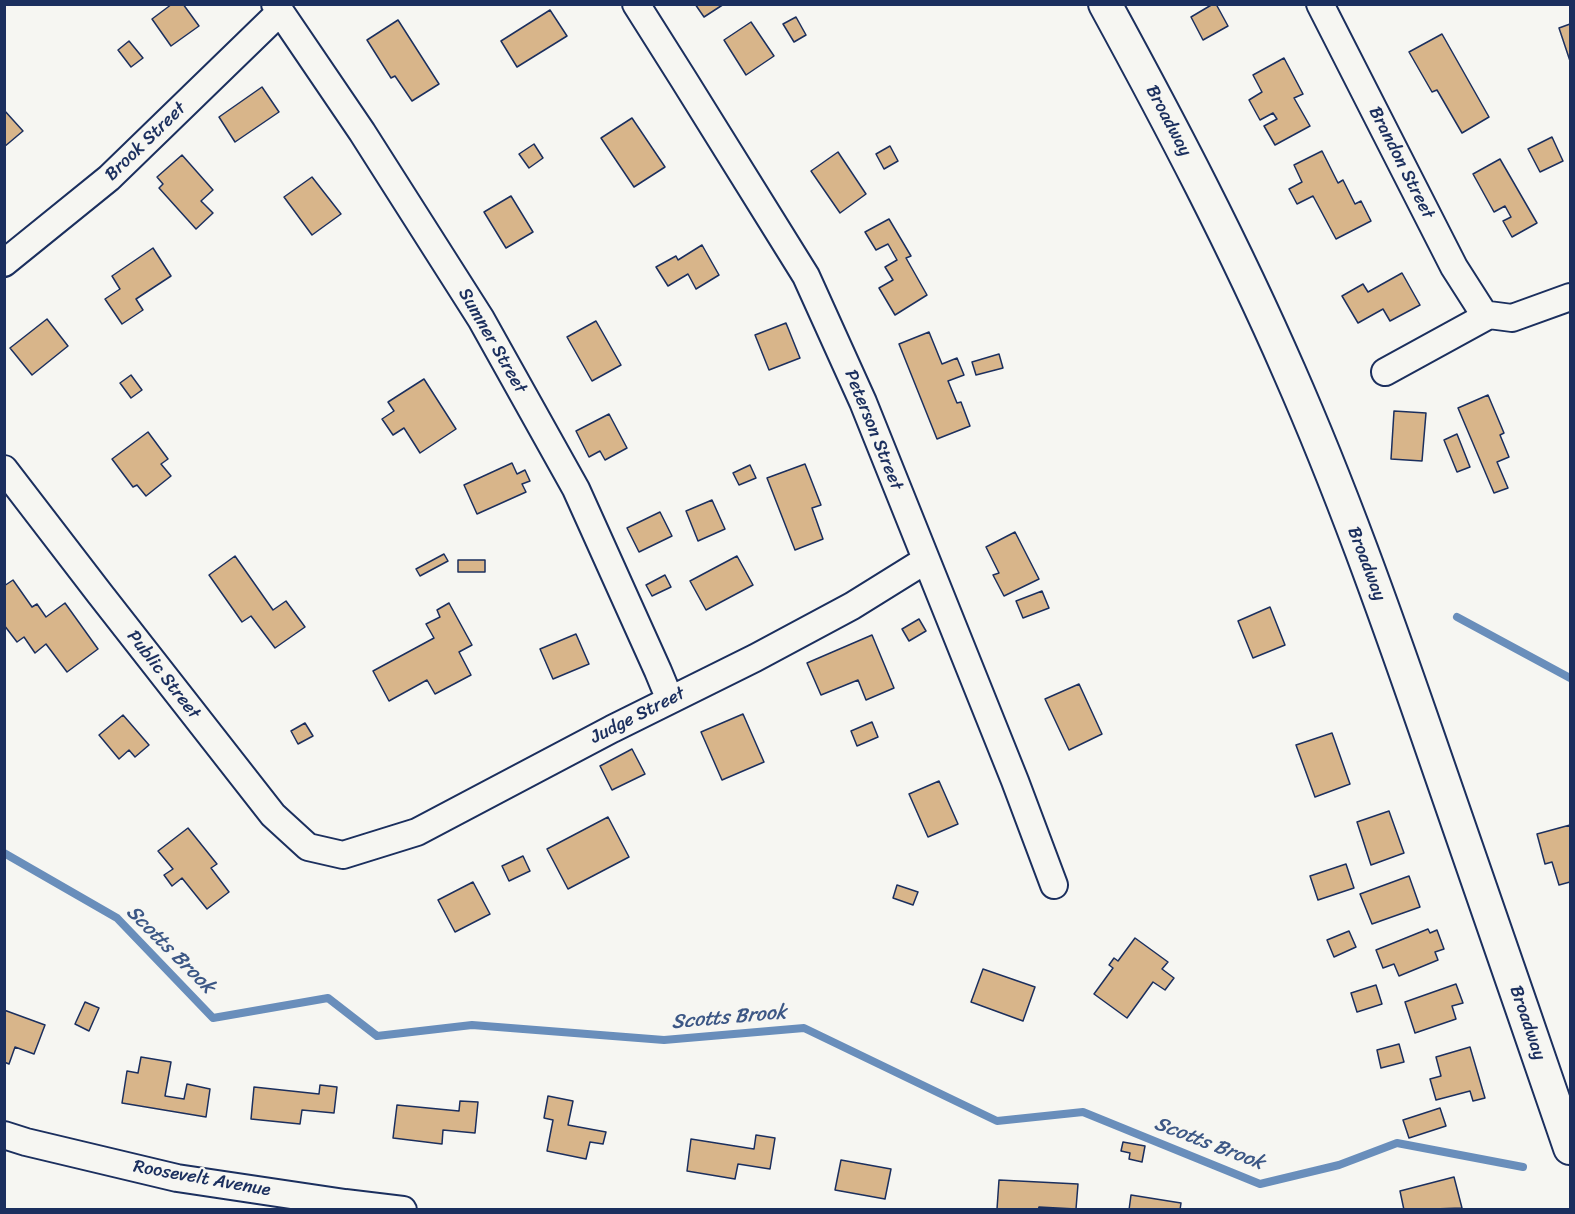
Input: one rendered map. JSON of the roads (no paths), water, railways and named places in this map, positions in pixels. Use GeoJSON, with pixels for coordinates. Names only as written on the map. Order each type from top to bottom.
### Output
{"type":"FeatureCollection","features":[{"type":"Feature","properties":{"kind":"street","name":"Peterson Street"},"geometry":{"type":"LineString","coordinates":[[636,4],[806,276],[863,402],[1015,781],[1054,885]]}},
{"type":"Feature","properties":{"kind":"street","name":"Broadway"},"geometry":{"type":"LineString","coordinates":[[1105,4],[1170,123],[1235,253],[1290,371],[1334,478],[1400,656],[1570,1148]]}},
{"type":"Feature","properties":{"kind":"street","name":"Brandon Street"},"geometry":{"type":"LineString","coordinates":[[1320,4],[1454,267],[1484,314],[1489,315]]}},
{"type":"Feature","properties":{"kind":"street","name":"Brook Street"},"geometry":{"type":"LineString","coordinates":[[4,263],[109,178],[277,8]]}},
{"type":"Feature","properties":{"kind":"street","name":"Sumner Street"},"geometry":{"type":"LineString","coordinates":[[277,8],[362,132],[481,320],[576,489],[670,700]]}},
{"type":"Feature","properties":{"kind":"street"},"geometry":{"type":"LineString","coordinates":[[1386,372],[1489,315],[1512,318],[1570,297]]}},
{"type":"Feature","properties":{"kind":"street","name":"Public Street"},"geometry":{"type":"LineString","coordinates":[[4,469],[273,815],[308,847],[343,855]]}},
{"type":"Feature","properties":{"kind":"street","name":"Judge Street"},"geometry":{"type":"LineString","coordinates":[[343,855],[417,832],[852,606],[926,560]]}},
{"type":"Feature","properties":{"kind":"street","name":"Roosevelt Avenue"},"geometry":{"type":"LineString","coordinates":[[4,1135],[177,1178],[401,1209]]}},
{"type":"Feature","properties":{"kind":"waterway"},"geometry":{"type":"LineString","coordinates":[[1457,617],[1570,678]]}},
{"type":"Feature","properties":{"kind":"waterway","name":"Scotts Brook"},"geometry":{"type":"LineString","coordinates":[[4,853],[117,918],[213,1018],[328,998],[377,1036],[472,1025],[664,1040],[804,1028],[997,1121],[1083,1112],[1260,1184],[1339,1165],[1397,1143],[1523,1167]]}}]}
